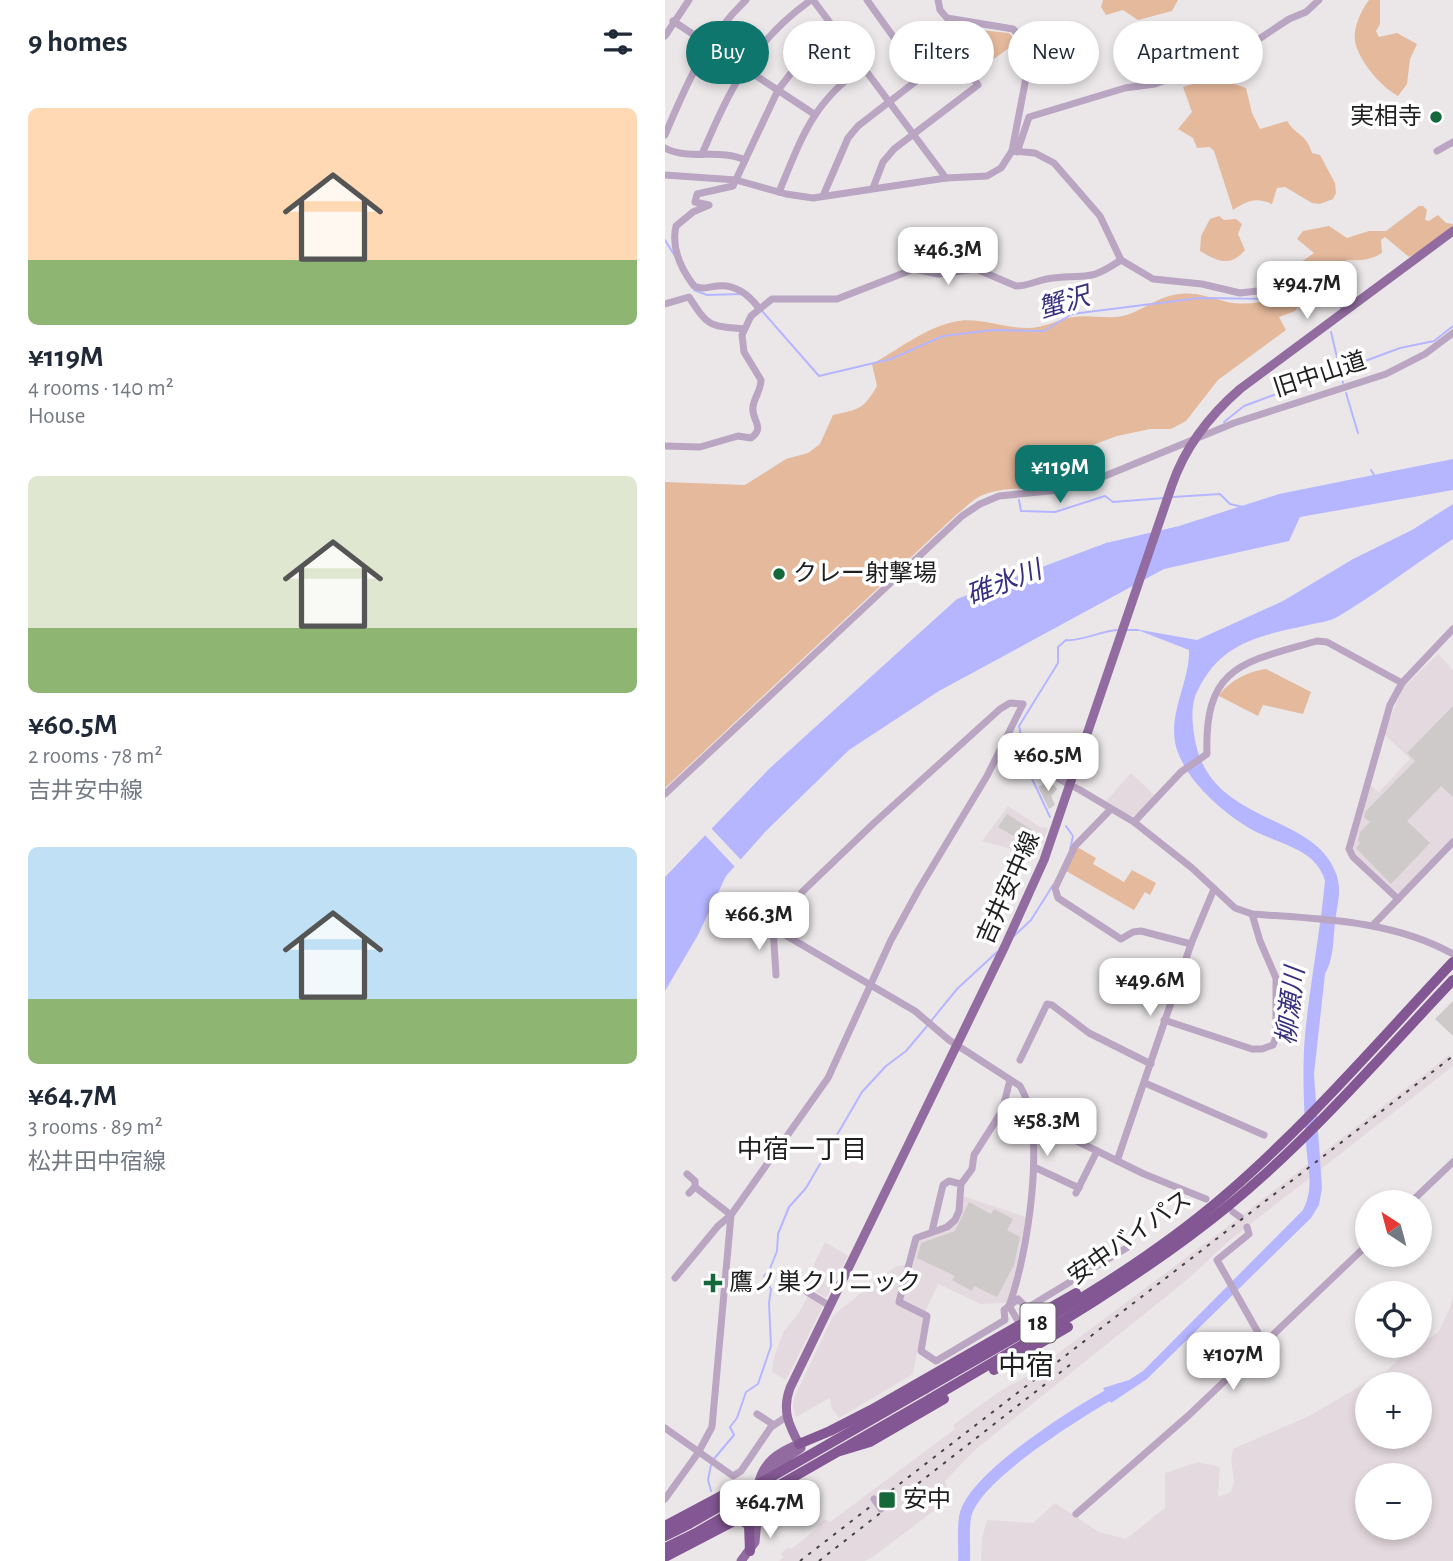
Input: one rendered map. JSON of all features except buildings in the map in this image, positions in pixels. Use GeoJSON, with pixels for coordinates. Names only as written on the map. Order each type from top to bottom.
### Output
{"type":"FeatureCollection","features":[{"type":"Feature","properties":{"kind":"highway","name":"安中バイパス"},"geometry":{"type":"LineString","coordinates":[[927,1394],[1086,1295],[1149,1253],[1222,1198],[1301,1124],[1453,962]]}},
{"type":"Feature","properties":{"kind":"highway","name":"安中バイパス"},"geometry":{"type":"LineString","coordinates":[[665,1548],[692,1529],[927,1394],[1123,1285],[1229,1205],[1328,1112],[1453,980]]}},
{"type":"Feature","properties":{"kind":"highway"},"geometry":{"type":"LineString","coordinates":[[800,1446],[830,1432],[1149,1253]]}},
{"type":"Feature","properties":{"kind":"highway"},"geometry":{"type":"LineString","coordinates":[[800,1446],[847,1451],[886,1432],[1072,1324],[1123,1285]]}},
{"type":"Feature","properties":{"kind":"highway"},"geometry":{"type":"LineString","coordinates":[[871,1409],[886,1432]]}},
{"type":"Feature","properties":{"kind":"highway"},"geometry":{"type":"LineString","coordinates":[[665,1526],[727,1493],[757,1488]]}},
{"type":"Feature","properties":{"kind":"highway"},"geometry":{"type":"LineString","coordinates":[[665,1558],[734,1521],[759,1501]]}},
{"type":"Feature","properties":{"kind":"highway"},"geometry":{"type":"LineString","coordinates":[[734,1521],[739,1520],[749,1525],[750,1551]]}},
{"type":"Feature","properties":{"kind":"highway","name":"安中バイパス"},"geometry":{"type":"LineString","coordinates":[[665,1536],[692,1529]]}},
{"type":"Feature","properties":{"kind":"main road","name":"吉井安中線"},"geometry":{"type":"LineString","coordinates":[[786,1417],[786,1401],[790,1388],[1026,902],[1071,786],[1174,480],[1191,442],[1226,401],[1240,389],[1453,231]]}},
{"type":"Feature","properties":{"kind":"main road"},"geometry":{"type":"LineString","coordinates":[[786,1417],[800,1446]]}},
{"type":"Feature","properties":{"kind":"main road"},"geometry":{"type":"LineString","coordinates":[[759,1501],[757,1488],[768,1463],[784,1450],[800,1446]]}},
{"type":"Feature","properties":{"kind":"main road"},"geometry":{"type":"LineString","coordinates":[[741,1561],[750,1551],[757,1532],[759,1501],[764,1481],[772,1469],[800,1446]]}},
{"type":"Feature","properties":{"kind":"street"},"geometry":{"type":"LineString","coordinates":[[665,36],[689,0]]}},
{"type":"Feature","properties":{"kind":"street"},"geometry":{"type":"LineString","coordinates":[[728,21],[746,0]]}},
{"type":"Feature","properties":{"kind":"street"},"geometry":{"type":"LineString","coordinates":[[769,36],[812,0],[829,21]]}},
{"type":"Feature","properties":{"kind":"street"},"geometry":{"type":"LineString","coordinates":[[867,0],[889,31]]}},
{"type":"Feature","properties":{"kind":"street"},"geometry":{"type":"LineString","coordinates":[[938,0],[940,10],[947,18],[1013,29],[1026,43],[1030,57],[1015,151]]}},
{"type":"Feature","properties":{"kind":"street"},"geometry":{"type":"LineString","coordinates":[[665,175],[736,180],[801,197],[947,178],[987,176],[1001,168],[1015,151],[1029,117],[1125,88],[1155,84],[1208,64],[1247,47],[1289,19],[1306,12],[1319,0]]}},
{"type":"Feature","properties":{"kind":"street"},"geometry":{"type":"LineString","coordinates":[[673,21],[686,30]]}},
{"type":"Feature","properties":{"kind":"street"},"geometry":{"type":"LineString","coordinates":[[875,82],[947,178]]}},
{"type":"Feature","properties":{"kind":"street"},"geometry":{"type":"LineString","coordinates":[[665,135],[687,84]]}},
{"type":"Feature","properties":{"kind":"street"},"geometry":{"type":"LineString","coordinates":[[702,154],[734,84]]}},
{"type":"Feature","properties":{"kind":"street"},"geometry":{"type":"LineString","coordinates":[[769,84],[814,114]]}},
{"type":"Feature","properties":{"kind":"street"},"geometry":{"type":"LineString","coordinates":[[758,307],[743,292],[734,288],[721,286],[705,289],[694,286],[678,259],[675,247],[676,226],[693,212],[709,205],[695,202],[697,194],[733,187],[783,84]]}},
{"type":"Feature","properties":{"kind":"street"},"geometry":{"type":"LineString","coordinates":[[779,192],[814,114],[840,84]]}},
{"type":"Feature","properties":{"kind":"street"},"geometry":{"type":"LineString","coordinates":[[823,196],[848,138],[869,116],[912,84]]}},
{"type":"Feature","properties":{"kind":"street"},"geometry":{"type":"LineString","coordinates":[[873,188],[883,162],[913,133],[977,84]]}},
{"type":"Feature","properties":{"kind":"street"},"geometry":{"type":"LineString","coordinates":[[1437,151],[1453,142]]}},
{"type":"Feature","properties":{"kind":"street"},"geometry":{"type":"LineString","coordinates":[[665,148],[675,153],[733,154],[745,160]]}},
{"type":"Feature","properties":{"kind":"street"},"geometry":{"type":"LineString","coordinates":[[1015,151],[1035,153],[1054,163],[1100,216],[1121,260],[1153,279],[1202,284],[1240,293],[1266,290],[1309,278],[1325,278],[1335,284],[1353,306]]}},
{"type":"Feature","properties":{"kind":"street"},"geometry":{"type":"LineString","coordinates":[[665,446],[700,447],[739,436],[751,438],[756,435],[759,425],[753,406],[761,380],[744,352],[744,329],[758,307],[772,299],[844,298],[908,269],[938,274],[976,269],[1022,286],[1052,278],[1088,278],[1121,260]]}},
{"type":"Feature","properties":{"kind":"street"},"geometry":{"type":"LineString","coordinates":[[665,304],[689,297],[704,321],[717,327],[744,329]]}},
{"type":"Feature","properties":{"kind":"street","name":"旧中山道"},"geometry":{"type":"LineString","coordinates":[[665,794],[972,509],[999,496],[1070,488],[1269,411],[1386,374],[1425,354],[1453,333]]}},
{"type":"Feature","properties":{"kind":"street"},"geometry":{"type":"LineString","coordinates":[[1398,900],[1353,858],[1349,849],[1390,705],[1402,683],[1453,629]]}},
{"type":"Feature","properties":{"kind":"street"},"geometry":{"type":"LineString","coordinates":[[1134,822],[1183,772],[1207,754],[1207,722],[1213,696],[1228,676],[1255,659],[1317,641],[1327,642],[1402,683]]}},
{"type":"Feature","properties":{"kind":"street"},"geometry":{"type":"LineString","coordinates":[[675,1278],[718,1226],[731,1216],[821,1089],[919,889],[1001,749],[1023,704],[1010,703],[1000,709],[802,892]]}},
{"type":"Feature","properties":{"kind":"street"},"geometry":{"type":"LineString","coordinates":[[1001,749],[1134,822],[1192,868],[1235,908],[1252,914],[1373,925],[1441,947],[1453,954]]}},
{"type":"Feature","properties":{"kind":"street"},"geometry":{"type":"LineString","coordinates":[[1111,809],[1075,846],[1055,888],[1058,898],[1121,939],[1141,931],[1191,944]]}},
{"type":"Feature","properties":{"kind":"street"},"geometry":{"type":"LineString","coordinates":[[1373,925],[1453,842]]}},
{"type":"Feature","properties":{"kind":"street"},"geometry":{"type":"LineString","coordinates":[[1117,1161],[1191,944],[1214,889]]}},
{"type":"Feature","properties":{"kind":"street"},"geometry":{"type":"LineString","coordinates":[[1164,1020],[1252,1049],[1273,1045],[1276,1037],[1276,978],[1252,914]]}},
{"type":"Feature","properties":{"kind":"street"},"geometry":{"type":"LineString","coordinates":[[776,975],[770,926],[915,1011],[957,1045],[1023,1090],[1030,1118],[1034,1167],[1030,1220],[1010,1306],[1020,1324]]}},
{"type":"Feature","properties":{"kind":"street"},"geometry":{"type":"LineString","coordinates":[[1020,1060],[1047,1004],[1089,1033],[1151,1064]]}},
{"type":"Feature","properties":{"kind":"street"},"geometry":{"type":"LineString","coordinates":[[1010,1080],[1002,1111],[974,1155],[972,1169],[961,1184],[959,1212],[955,1220],[947,1227],[916,1238],[899,1302],[927,1316],[921,1351],[936,1361],[1005,1320],[1004,1310],[1018,1300],[1027,1308],[1128,1247]]}},
{"type":"Feature","properties":{"kind":"street"},"geometry":{"type":"LineString","coordinates":[[1145,1083],[1264,1135]]}},
{"type":"Feature","properties":{"kind":"street"},"geometry":{"type":"LineString","coordinates":[[1030,1118],[1117,1161],[1206,1199]]}},
{"type":"Feature","properties":{"kind":"street"},"geometry":{"type":"LineString","coordinates":[[1034,1167],[1078,1191],[1097,1151]]}},
{"type":"Feature","properties":{"kind":"street"},"geometry":{"type":"LineString","coordinates":[[1424,1190],[1453,1162]]}},
{"type":"Feature","properties":{"kind":"street"},"geometry":{"type":"LineString","coordinates":[[687,1174],[695,1181],[692,1190],[731,1216]]}},
{"type":"Feature","properties":{"kind":"street"},"geometry":{"type":"LineString","coordinates":[[932,1231],[943,1185],[949,1181],[961,1184]]}},
{"type":"Feature","properties":{"kind":"street"},"geometry":{"type":"LineString","coordinates":[[665,1499],[712,1427],[731,1216]]}},
{"type":"Feature","properties":{"kind":"street"},"geometry":{"type":"LineString","coordinates":[[1247,1227],[1249,1234],[1217,1260],[1264,1343]]}},
{"type":"Feature","properties":{"kind":"street"},"geometry":{"type":"LineString","coordinates":[[1076,1514],[1189,1415],[1355,1256]]}},
{"type":"Feature","properties":{"kind":"street"},"geometry":{"type":"LineString","coordinates":[[807,1293],[830,1306]]}},
{"type":"Feature","properties":{"kind":"street"},"geometry":{"type":"LineString","coordinates":[[757,1414],[774,1425]]}},
{"type":"Feature","properties":{"kind":"street"},"geometry":{"type":"LineString","coordinates":[[665,1428],[728,1475],[736,1476],[774,1425],[786,1417]]}},
{"type":"Feature","properties":{"kind":"street"},"geometry":{"type":"LineString","coordinates":[[800,1446],[807,1474]]}},
{"type":"Feature","properties":{"kind":"street"},"geometry":{"type":"LineString","coordinates":[[874,1499],[881,1509]]}},
{"type":"Feature","properties":{"kind":"shaded area"},"geometry":{"type":"Polygon","coordinates":[[[1103,0],[1178,0],[1172,11],[1138,20],[1123,10],[1106,15],[1101,7],[1103,0]]]}},
{"type":"Feature","properties":{"kind":"shaded area"},"geometry":{"type":"Polygon","coordinates":[[[1369,0],[1380,0],[1380,24],[1376,31],[1379,37],[1397,33],[1417,44],[1410,59],[1407,84],[1398,96],[1371,72],[1357,48],[1356,25],[1369,0]]]}},
{"type":"Feature","properties":{"kind":"shaded area"},"geometry":{"type":"Polygon","coordinates":[[[994,31],[1008,33],[1008,49],[994,59],[994,31]]]}},
{"type":"Feature","properties":{"kind":"shaded area"},"geometry":{"type":"Polygon","coordinates":[[[1193,84],[1235,84],[1246,88],[1252,113],[1260,129],[1287,121],[1304,138],[1312,153],[1320,155],[1335,183],[1336,193],[1333,199],[1320,204],[1312,203],[1285,187],[1277,188],[1272,204],[1252,201],[1233,210],[1214,151],[1210,147],[1197,148],[1193,138],[1178,129],[1192,112],[1183,87],[1193,84]]]}},
{"type":"Feature","properties":{"kind":"shaded area"},"geometry":{"type":"Polygon","coordinates":[[[1419,206],[1427,210],[1425,220],[1429,221],[1438,215],[1446,223],[1453,224],[1453,228],[1435,243],[1409,257],[1385,237],[1381,240],[1382,253],[1378,255],[1365,260],[1347,260],[1343,270],[1332,275],[1312,273],[1294,278],[1292,273],[1303,269],[1301,262],[1314,253],[1297,239],[1303,231],[1329,226],[1347,238],[1369,231],[1386,231],[1419,206]]]}},
{"type":"Feature","properties":{"kind":"shaded area"},"geometry":{"type":"Polygon","coordinates":[[[1219,216],[1224,220],[1236,219],[1242,224],[1238,234],[1245,250],[1229,261],[1218,260],[1200,251],[1201,236],[1210,219],[1219,216]]]}},
{"type":"Feature","properties":{"kind":"shaded area"},"geometry":{"type":"Polygon","coordinates":[[[1315,284],[1330,290],[1339,304],[1331,307],[1331,300],[1323,294],[1315,302],[1300,304],[1295,311],[1279,317],[1286,330],[1218,380],[1186,421],[1171,429],[1150,429],[1117,436],[1082,449],[1079,470],[1056,483],[996,491],[972,502],[665,788],[665,482],[745,485],[786,459],[808,453],[820,444],[833,415],[859,407],[872,394],[877,386],[872,364],[942,325],[971,320],[1033,328],[1073,317],[1124,316],[1162,298],[1180,294],[1249,303],[1283,297],[1315,284]]]}},
{"type":"Feature","properties":{"kind":"shaded area"},"geometry":{"type":"Polygon","coordinates":[[[1438,654],[1453,670],[1453,837],[1399,893],[1395,893],[1351,852],[1369,784],[1379,792],[1410,759],[1384,734],[1402,689],[1438,654]]]}},
{"type":"Feature","properties":{"kind":"shaded area"},"geometry":{"type":"Polygon","coordinates":[[[1266,669],[1311,692],[1303,714],[1263,705],[1258,716],[1219,696],[1239,678],[1266,669]]]}},
{"type":"Feature","properties":{"kind":"shaded area"},"geometry":{"type":"Polygon","coordinates":[[[1131,773],[1155,796],[1137,815],[1131,816],[1106,801],[1131,773]]]}},
{"type":"Feature","properties":{"kind":"shaded area"},"geometry":{"type":"Polygon","coordinates":[[[1008,806],[1040,827],[1048,828],[1038,856],[982,841],[1008,806]]]}},
{"type":"Feature","properties":{"kind":"shaded area"},"geometry":{"type":"Polygon","coordinates":[[[1077,847],[1096,858],[1093,864],[1124,882],[1132,870],[1156,883],[1150,895],[1145,892],[1134,910],[1066,871],[1077,847]]]}},
{"type":"Feature","properties":{"kind":"shaded area"},"geometry":{"type":"Polygon","coordinates":[[[1449,1055],[1453,1066],[1230,1240],[1188,1279],[975,1450],[945,1481],[949,1494],[944,1503],[873,1557],[865,1561],[779,1561],[783,1558],[781,1553],[789,1547],[791,1549],[818,1528],[817,1525],[825,1519],[830,1522],[955,1429],[953,1425],[1000,1391],[1029,1375],[1223,1230],[1449,1055]]]}},
{"type":"Feature","properties":{"kind":"shaded area"},"geometry":{"type":"Polygon","coordinates":[[[963,1196],[1026,1217],[1011,1294],[1006,1303],[981,1304],[938,1284],[924,1314],[913,1374],[839,1418],[831,1407],[830,1398],[796,1417],[794,1398],[833,1316],[883,1275],[898,1266],[913,1263],[918,1240],[948,1230],[963,1196]]]}},
{"type":"Feature","properties":{"kind":"shaded area"},"geometry":{"type":"Polygon","coordinates":[[[825,1242],[848,1256],[826,1298],[806,1286],[805,1282],[825,1242]]]}},
{"type":"Feature","properties":{"kind":"shaded area"},"geometry":{"type":"Polygon","coordinates":[[[1453,1294],[1453,1561],[981,1561],[982,1538],[987,1520],[1033,1523],[1055,1503],[1099,1532],[1126,1539],[1165,1508],[1165,1473],[1198,1462],[1220,1467],[1218,1497],[1231,1492],[1234,1482],[1231,1459],[1233,1449],[1309,1416],[1355,1389],[1355,1449],[1432,1449],[1432,1372],[1384,1372],[1400,1358],[1432,1358],[1432,1337],[1438,1333],[1450,1308],[1453,1294]]]}},
{"type":"Feature","properties":{"kind":"shaded area"},"geometry":{"type":"Polygon","coordinates":[[[808,1296],[824,1304],[786,1380],[772,1372],[774,1357],[784,1331],[799,1313],[808,1296]]]}},
{"type":"Feature","properties":{"kind":"water","name":"碓氷川"},"geometry":{"type":"Polygon","coordinates":[[[1453,459],[1453,490],[1300,517],[1289,541],[1164,569],[939,691],[849,750],[765,832],[726,876],[698,935],[665,991],[665,877],[770,768],[957,599],[1106,543],[1179,526],[1279,494],[1453,459]]]}},
{"type":"Feature","properties":{"kind":"water"},"geometry":{"type":"Polygon","coordinates":[[[1453,504],[1453,539],[1335,618],[1271,634],[1241,645],[1216,663],[1195,697],[1194,734],[1203,764],[1218,785],[1238,802],[1305,837],[1323,852],[1335,871],[1339,884],[1333,949],[1325,974],[1314,1074],[1322,1188],[1319,1205],[1311,1218],[1147,1379],[1111,1403],[1103,1388],[1129,1380],[1143,1371],[1303,1210],[1307,1201],[1309,1176],[1304,1102],[1304,1048],[1325,881],[1313,861],[1304,854],[1238,821],[1197,784],[1182,762],[1174,737],[1176,712],[1186,675],[1189,650],[1135,629],[1197,640],[1283,601],[1353,559],[1412,530],[1453,504]]]}},
{"type":"Feature","properties":{"kind":"pier"},"geometry":{"type":"Polygon","coordinates":[[[709,826],[743,862],[737,869],[703,833],[709,826]]]}},
{"type":"Feature","properties":{"kind":"waterway","name":"蟹沢"},"geometry":{"type":"LineString","coordinates":[[665,240],[675,256]]}},
{"type":"Feature","properties":{"kind":"waterway","name":"蟹沢"},"geometry":{"type":"LineString","coordinates":[[762,311],[819,376],[891,359],[943,336],[992,330],[1044,331],[1072,314],[1199,298],[1273,299],[1312,283],[1330,285],[1337,293],[1341,308]]}},
{"type":"Feature","properties":{"kind":"waterway","name":"蟹沢"},"geometry":{"type":"LineString","coordinates":[[694,290],[707,295],[741,294]]}},
{"type":"Feature","properties":{"kind":"waterway","name":"蟹沢"},"geometry":{"type":"LineString","coordinates":[[1224,422],[1244,406],[1400,348],[1434,341],[1453,326]]}},
{"type":"Feature","properties":{"kind":"waterway","name":"蟹沢"},"geometry":{"type":"LineString","coordinates":[[1331,332],[1343,383]]}},
{"type":"Feature","properties":{"kind":"waterway","name":"蟹沢"},"geometry":{"type":"LineString","coordinates":[[1346,393],[1358,433]]}},
{"type":"Feature","properties":{"kind":"waterway","name":"蟹沢"},"geometry":{"type":"LineString","coordinates":[[1371,470],[1376,478]]}},
{"type":"Feature","properties":{"kind":"waterway"},"geometry":{"type":"LineString","coordinates":[[1020,481],[1020,488]]}},
{"type":"Feature","properties":{"kind":"waterway"},"geometry":{"type":"LineString","coordinates":[[1173,497],[1220,494],[1230,504],[1243,507]]}},
{"type":"Feature","properties":{"kind":"waterway"},"geometry":{"type":"LineString","coordinates":[[1019,500],[1021,511],[1055,512],[1105,496],[1113,502],[1164,498]]}},
{"type":"Feature","properties":{"kind":"waterway"},"geometry":{"type":"LineString","coordinates":[[1026,758],[1019,726],[1058,663],[1058,647],[1066,640],[1117,630]]}},
{"type":"Feature","properties":{"kind":"waterway"},"geometry":{"type":"LineString","coordinates":[[1126,630],[1138,630]]}},
{"type":"Feature","properties":{"kind":"waterway"},"geometry":{"type":"LineString","coordinates":[[1027,768],[1050,817]]}},
{"type":"Feature","properties":{"kind":"waterway"},"geometry":{"type":"LineString","coordinates":[[1066,826],[1073,836],[1070,849]]}},
{"type":"Feature","properties":{"kind":"waterway"},"geometry":{"type":"LineString","coordinates":[[1014,936],[1031,920],[1053,885]]}},
{"type":"Feature","properties":{"kind":"waterway"},"geometry":{"type":"LineString","coordinates":[[931,1021],[957,989],[997,952]]}},
{"type":"Feature","properties":{"kind":"waterway"},"geometry":{"type":"LineString","coordinates":[[713,1460],[734,1435],[730,1427],[737,1418],[746,1392],[758,1384],[771,1346],[771,1289],[764,1276],[769,1271],[777,1251],[778,1234],[789,1207],[806,1188],[862,1092],[886,1066],[906,1051],[928,1025]]}},
{"type":"Feature","properties":{"kind":"waterway","name":"柳瀬川"},"geometry":{"type":"LineString","coordinates":[[964,1561],[966,1513],[975,1497],[990,1480],[1058,1426],[1120,1389]]}},
{"type":"Feature","properties":{"kind":"waterway"},"geometry":{"type":"LineString","coordinates":[[711,1465],[708,1480],[711,1491]]}},
{"type":"Feature","properties":{"kind":"railway"},"geometry":{"type":"LineString","coordinates":[[800,1561],[1453,1056]]}},
{"type":"Feature","properties":{"kind":"railway"},"geometry":{"type":"LineString","coordinates":[[819,1561],[1071,1364]]}},
{"type":"Feature","properties":{"kind":"place","name":"実相寺"},"geometry":{"type":"Point","coordinates":[1436,117]}},
{"type":"Feature","properties":{"kind":"place","name":"クレー射撃場"},"geometry":{"type":"Point","coordinates":[779,574]}},
{"type":"Feature","properties":{"kind":"place","name":"鷹ノ巣クリニック"},"geometry":{"type":"Point","coordinates":[713,1283]}},
{"type":"Feature","properties":{"kind":"place","name":"安中"},"geometry":{"type":"Point","coordinates":[887,1500]}},
{"type":"Feature","properties":{"kind":"district","name":"中宿一丁目"},"geometry":{"type":"Point","coordinates":[802,1150]}},
{"type":"Feature","properties":{"kind":"district","name":"中宿"},"geometry":{"type":"Point","coordinates":[1026,1367]}}]}
